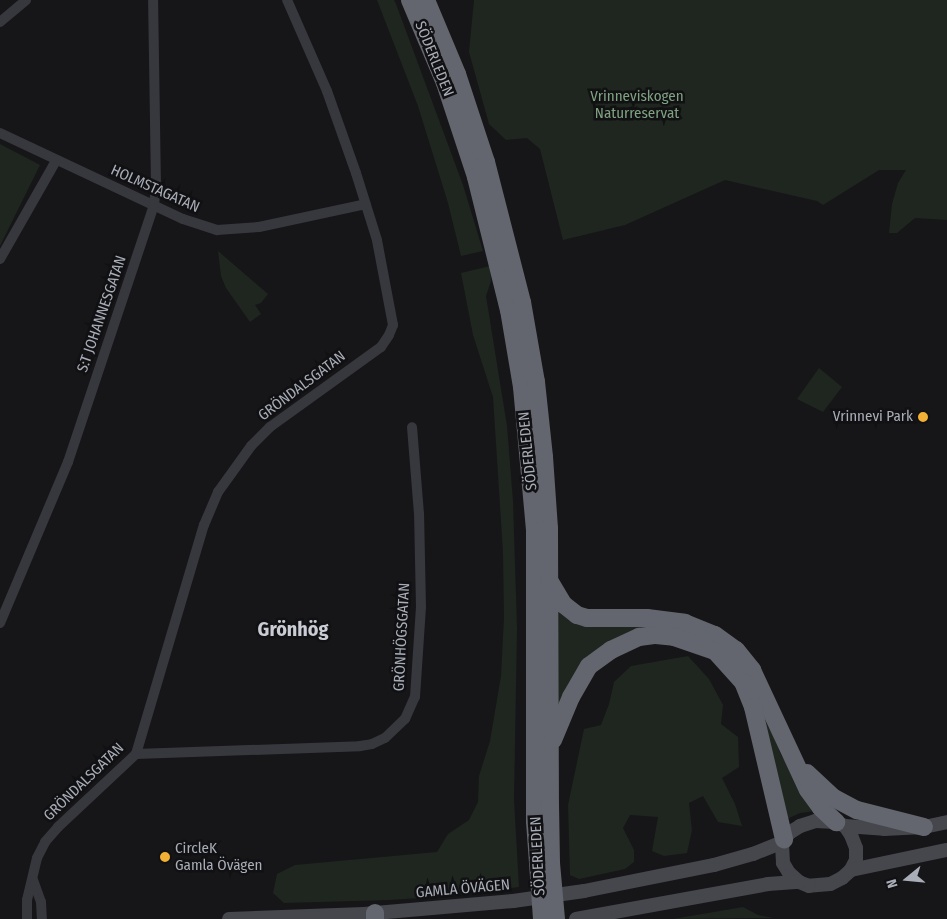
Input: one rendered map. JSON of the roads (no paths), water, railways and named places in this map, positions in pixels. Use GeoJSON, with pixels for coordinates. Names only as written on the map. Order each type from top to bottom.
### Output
{"type":"FeatureCollection","features":[{"type":"Feature","properties":{"kind":"highway","name":"SÖDERLEDEN"},"geometry":{"type":"LineString","coordinates":[[410,0],[445,83],[481,193],[509,310],[522,387],[535,531],[535,821],[542,919]]}},
{"type":"Feature","properties":{"kind":"highway","name":"SÖDERLEDEN"},"geometry":{"type":"LineString","coordinates":[[426,0],[457,74],[486,162],[522,302],[536,382],[544,457],[550,582],[551,863],[556,919]]}},
{"type":"Feature","properties":{"kind":"highway"},"geometry":{"type":"LineString","coordinates":[[550,582],[564,604],[577,615],[587,618],[668,620],[685,623],[715,635],[736,650],[752,670],[808,790],[821,808],[840,824]]}},
{"type":"Feature","properties":{"kind":"highway"},"geometry":{"type":"LineString","coordinates":[[550,748],[571,697],[589,666],[598,658],[624,642],[656,635],[674,637],[696,643],[715,651],[743,682],[753,707],[783,840]]}},
{"type":"Feature","properties":{"kind":"highway"},"geometry":{"type":"LineString","coordinates":[[793,758],[834,798],[875,816],[924,827]]}},
{"type":"Feature","properties":{"kind":"main road"},"geometry":{"type":"LineString","coordinates":[[947,822],[924,827],[884,829],[815,821],[800,826],[783,840],[784,863],[789,873],[799,882],[809,886],[830,884],[851,870],[947,850]]}},
{"type":"Feature","properties":{"kind":"main road"},"geometry":{"type":"LineString","coordinates":[[840,824],[851,835],[856,848],[856,860],[851,870]]}},
{"type":"Feature","properties":{"kind":"main road","name":"GAMLA ÖVÄGEN"},"geometry":{"type":"LineString","coordinates":[[229,919],[369,916],[513,901],[584,891],[714,865],[753,854],[783,840]]}},
{"type":"Feature","properties":{"kind":"main road"},"geometry":{"type":"LineString","coordinates":[[582,918],[768,884],[799,882]]}},
{"type":"Feature","properties":{"kind":"street"},"geometry":{"type":"LineString","coordinates":[[0,22],[26,0]]}},
{"type":"Feature","properties":{"kind":"street","name":"S:T JOHANNESGATAN"},"geometry":{"type":"LineString","coordinates":[[0,623],[68,462],[154,205],[156,186],[153,0]]}},
{"type":"Feature","properties":{"kind":"street","name":"GRÖNDALSGATAN"},"geometry":{"type":"LineString","coordinates":[[27,919],[28,900],[37,858],[45,842],[58,827],[136,754],[204,525],[218,492],[251,446],[270,426],[381,347],[389,336],[393,325],[385,273],[346,141],[327,91],[286,0]]}},
{"type":"Feature","properties":{"kind":"street","name":"HOLMSTAGATAN"},"geometry":{"type":"LineString","coordinates":[[0,133],[56,161],[183,219],[217,230],[259,227],[366,204]]}},
{"type":"Feature","properties":{"kind":"street"},"geometry":{"type":"LineString","coordinates":[[0,259],[56,161]]}},
{"type":"Feature","properties":{"kind":"street","name":"GRÖNHÖGSGATAN"},"geometry":{"type":"LineString","coordinates":[[136,754],[360,746],[372,744],[385,738],[405,719],[415,697],[420,607],[419,514],[412,427]]}},
{"type":"Feature","properties":{"kind":"street"},"geometry":{"type":"LineString","coordinates":[[33,880],[41,902],[42,919]]}},
{"type":"Feature","properties":{"kind":"place","name":"Vrinnevi Park"},"geometry":{"type":"Point","coordinates":[923,417]}},
{"type":"Feature","properties":{"kind":"place","name":"CircleK Gamla Övägen"},"geometry":{"type":"Point","coordinates":[165,857]}},
{"type":"Feature","properties":{"kind":"district","name":"Grönhög"},"geometry":{"type":"Point","coordinates":[293,629]}},
{"type":"Feature","properties":{"kind":"park label","name":"Vrinneviskogen Naturreservat"},"geometry":{"type":"Point","coordinates":[637,104]}}]}
